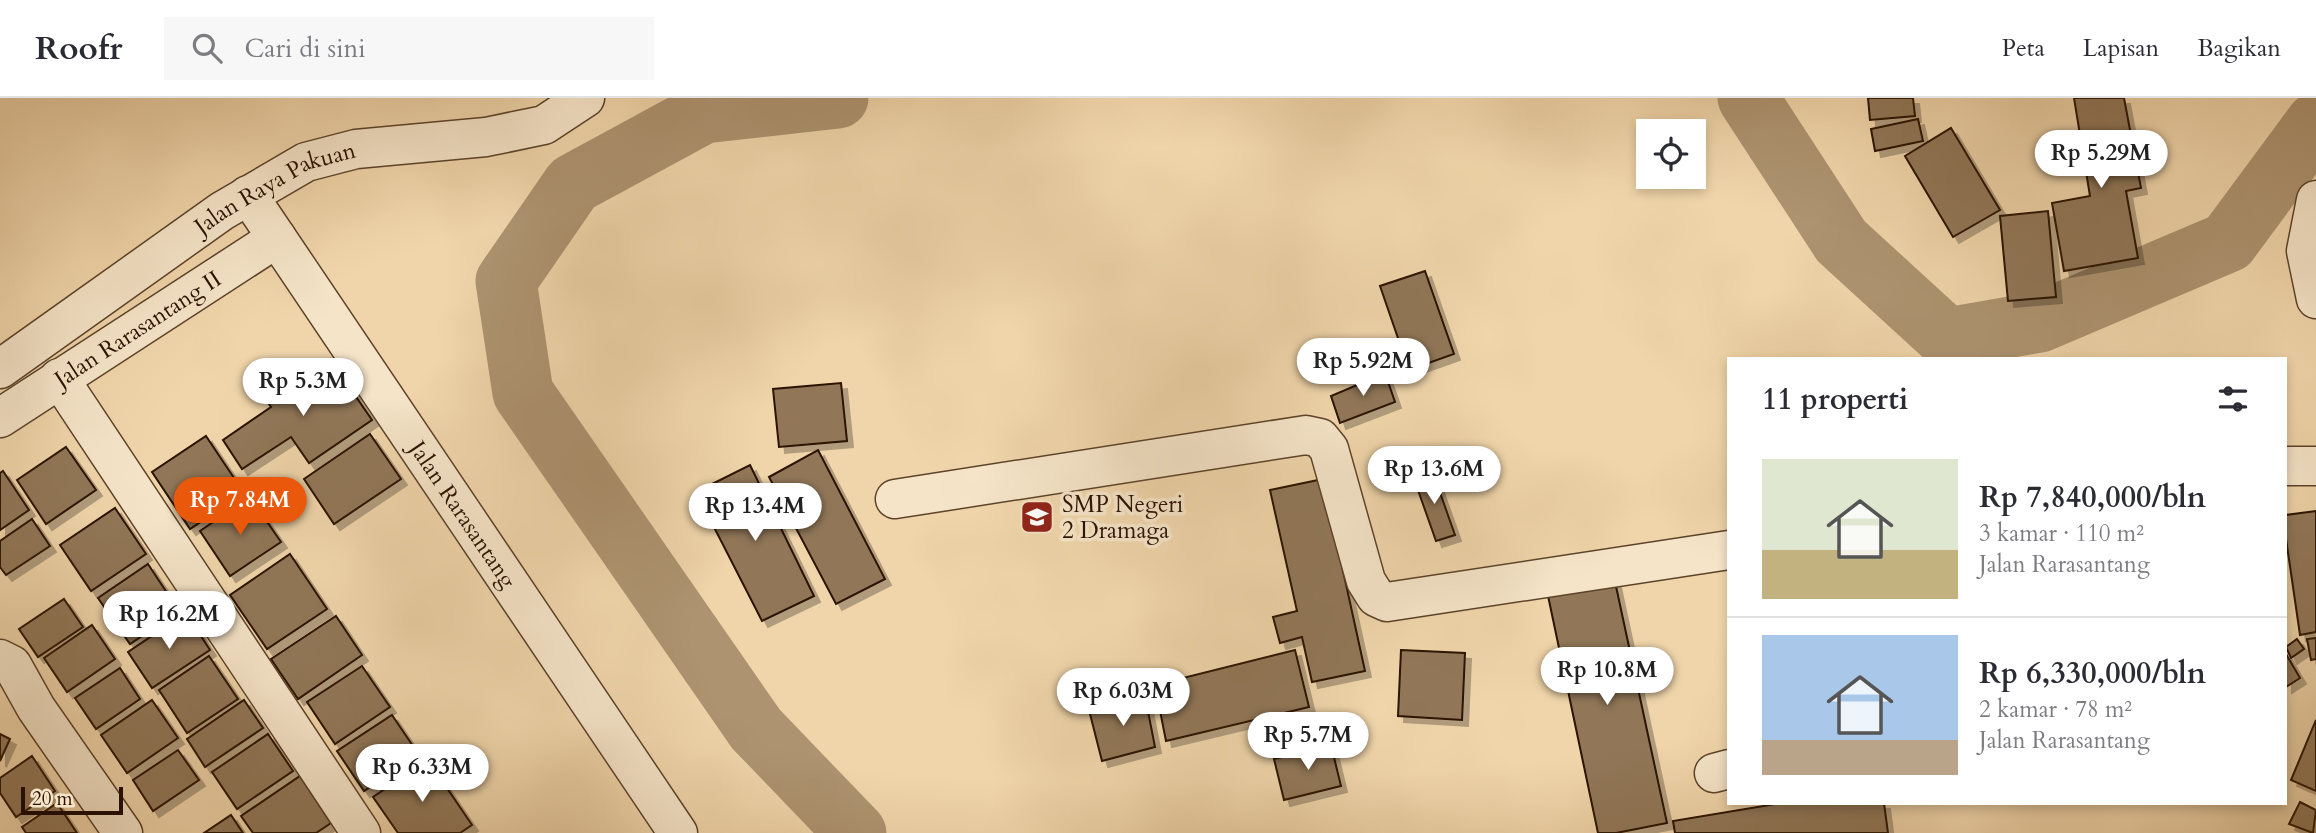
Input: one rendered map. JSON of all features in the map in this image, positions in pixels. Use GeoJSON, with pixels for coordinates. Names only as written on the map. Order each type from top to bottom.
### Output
{"type":"FeatureCollection","features":[{"type":"Feature","properties":{"kind":"street","name":"Jalan Raya Pakuan"},"geometry":{"type":"LineString","coordinates":[[0,369],[248,195],[306,163],[356,149],[486,137],[544,125],[585,98]]}},
{"type":"Feature","properties":{"kind":"street","name":"Jalan Rarasantang"},"geometry":{"type":"LineString","coordinates":[[248,195],[678,833]]}},
{"type":"Feature","properties":{"kind":"street"},"geometry":{"type":"LineString","coordinates":[[2316,200],[2306,251],[2316,299]]}},
{"type":"Feature","properties":{"kind":"street","name":"Jalan Rarasantang II"},"geometry":{"type":"LineString","coordinates":[[0,418],[277,239]]}},
{"type":"Feature","properties":{"kind":"street"},"geometry":{"type":"LineString","coordinates":[[59,379],[361,833]]}},
{"type":"Feature","properties":{"kind":"street"},"geometry":{"type":"LineString","coordinates":[[895,499],[1306,435],[1320,438],[1329,449],[1366,581],[1376,597],[1387,602],[1727,550]]}},
{"type":"Feature","properties":{"kind":"street"},"geometry":{"type":"LineString","coordinates":[[2287,466],[2316,466]]}},
{"type":"Feature","properties":{"kind":"street"},"geometry":{"type":"LineString","coordinates":[[0,659],[12,665],[36,708],[123,833]]}},
{"type":"Feature","properties":{"kind":"street"},"geometry":{"type":"LineString","coordinates":[[0,694],[36,708]]}},
{"type":"Feature","properties":{"kind":"building"},"geometry":{"type":"Polygon","coordinates":[[[1868,98],[1913,98],[1915,116],[1870,120],[1868,98]]]}},
{"type":"Feature","properties":{"kind":"building"},"geometry":{"type":"Polygon","coordinates":[[[2074,98],[2124,98],[2141,188],[2126,191],[2138,258],[2064,271],[2052,203],[2090,196],[2074,98]]]}},
{"type":"Feature","properties":{"kind":"building"},"geometry":{"type":"Polygon","coordinates":[[[1918,119],[1923,141],[1875,151],[1871,129],[1918,119]]]}},
{"type":"Feature","properties":{"kind":"building"},"geometry":{"type":"Polygon","coordinates":[[[1951,128],[2000,210],[1953,237],[1905,156],[1951,128]]]}},
{"type":"Feature","properties":{"kind":"building"},"geometry":{"type":"Polygon","coordinates":[[[2048,211],[2056,297],[2008,301],[2000,216],[2048,211]]]}},
{"type":"Feature","properties":{"kind":"building"},"geometry":{"type":"Polygon","coordinates":[[[1425,271],[1454,354],[1409,370],[1380,286],[1425,271]]]}},
{"type":"Feature","properties":{"kind":"building"},"geometry":{"type":"Polygon","coordinates":[[[330,359],[372,420],[309,463],[291,437],[242,469],[223,440],[271,407],[267,401],[330,359]]]}},
{"type":"Feature","properties":{"kind":"building"},"geometry":{"type":"Polygon","coordinates":[[[1385,373],[1395,402],[1340,423],[1331,396],[1385,373]]]}},
{"type":"Feature","properties":{"kind":"building"},"geometry":{"type":"Polygon","coordinates":[[[841,383],[847,441],[779,447],[773,389],[841,383]]]}},
{"type":"Feature","properties":{"kind":"building"},"geometry":{"type":"Polygon","coordinates":[[[370,434],[401,479],[334,524],[304,479],[370,434]]]}},
{"type":"Feature","properties":{"kind":"building"},"geometry":{"type":"Polygon","coordinates":[[[206,436],[244,493],[190,529],[152,472],[206,436]]]}},
{"type":"Feature","properties":{"kind":"building"},"geometry":{"type":"Polygon","coordinates":[[[66,447],[96,490],[46,524],[17,480],[66,447]]]}},
{"type":"Feature","properties":{"kind":"building"},"geometry":{"type":"Polygon","coordinates":[[[818,450],[885,579],[836,604],[769,477],[818,450]]]}},
{"type":"Feature","properties":{"kind":"building"},"geometry":{"type":"Polygon","coordinates":[[[750,465],[814,596],[762,621],[696,492],[750,465]]]}},
{"type":"Feature","properties":{"kind":"building"},"geometry":{"type":"Polygon","coordinates":[[[1432,470],[1455,535],[1436,541],[1413,476],[1432,470]]]}},
{"type":"Feature","properties":{"kind":"building"},"geometry":{"type":"Polygon","coordinates":[[[3,471],[29,510],[0,530],[0,473],[3,471]]]}},
{"type":"Feature","properties":{"kind":"building"},"geometry":{"type":"Polygon","coordinates":[[[1323,479],[1365,671],[1312,682],[1302,637],[1280,643],[1273,617],[1297,611],[1270,490],[1323,479]]]}},
{"type":"Feature","properties":{"kind":"building"},"geometry":{"type":"Polygon","coordinates":[[[250,497],[281,542],[230,576],[200,531],[250,497]]]}},
{"type":"Feature","properties":{"kind":"building"},"geometry":{"type":"Polygon","coordinates":[[[115,508],[146,554],[91,591],[60,545],[115,508]]]}},
{"type":"Feature","properties":{"kind":"building"},"geometry":{"type":"Polygon","coordinates":[[[2316,511],[2316,632],[2300,635],[2287,546],[2287,515],[2316,511]]]}},
{"type":"Feature","properties":{"kind":"building"},"geometry":{"type":"Polygon","coordinates":[[[32,519],[50,546],[6,575],[0,567],[0,541],[32,519]]]}},
{"type":"Feature","properties":{"kind":"building"},"geometry":{"type":"Polygon","coordinates":[[[290,554],[327,609],[267,649],[230,595],[290,554]]]}},
{"type":"Feature","properties":{"kind":"building"},"geometry":{"type":"Polygon","coordinates":[[[148,564],[179,611],[130,644],[98,598],[148,564]]]}},
{"type":"Feature","properties":{"kind":"building"},"geometry":{"type":"Polygon","coordinates":[[[1614,577],[1667,823],[1616,833],[1598,833],[1547,591],[1614,577]]]}},
{"type":"Feature","properties":{"kind":"building"},"geometry":{"type":"Polygon","coordinates":[[[64,599],[83,627],[38,657],[19,629],[64,599]]]}},
{"type":"Feature","properties":{"kind":"building"},"geometry":{"type":"Polygon","coordinates":[[[186,613],[210,650],[152,688],[128,652],[186,613]]]}},
{"type":"Feature","properties":{"kind":"building"},"geometry":{"type":"Polygon","coordinates":[[[336,616],[362,655],[298,699],[271,659],[336,616]]]}},
{"type":"Feature","properties":{"kind":"building"},"geometry":{"type":"Polygon","coordinates":[[[92,625],[115,659],[67,692],[44,658],[92,625]]]}},
{"type":"Feature","properties":{"kind":"building"},"geometry":{"type":"Polygon","coordinates":[[[2316,638],[2316,659],[2311,660],[2307,639],[2316,638]]]}},
{"type":"Feature","properties":{"kind":"building"},"geometry":{"type":"Polygon","coordinates":[[[2297,639],[2304,649],[2291,658],[2287,646],[2297,639]]]}},
{"type":"Feature","properties":{"kind":"building"},"geometry":{"type":"Polygon","coordinates":[[[1295,650],[1309,707],[1166,741],[1155,685],[1295,650]]]}},
{"type":"Feature","properties":{"kind":"building"},"geometry":{"type":"Polygon","coordinates":[[[1401,650],[1465,653],[1462,720],[1398,716],[1401,650]]]}},
{"type":"Feature","properties":{"kind":"building"},"geometry":{"type":"Polygon","coordinates":[[[209,656],[238,699],[187,733],[159,690],[209,656]]]}},
{"type":"Feature","properties":{"kind":"building"},"geometry":{"type":"Polygon","coordinates":[[[2287,656],[2300,678],[2287,686],[2287,656]]]}},
{"type":"Feature","properties":{"kind":"building"},"geometry":{"type":"Polygon","coordinates":[[[362,666],[390,707],[335,744],[307,702],[362,666]]]}},
{"type":"Feature","properties":{"kind":"building"},"geometry":{"type":"Polygon","coordinates":[[[120,668],[140,699],[96,729],[75,698],[120,668]]]}},
{"type":"Feature","properties":{"kind":"building"},"geometry":{"type":"Polygon","coordinates":[[[1145,696],[1155,747],[1102,761],[1089,710],[1145,696]]]}},
{"type":"Feature","properties":{"kind":"building"},"geometry":{"type":"Polygon","coordinates":[[[152,700],[178,738],[127,773],[101,735],[152,700]]]}},
{"type":"Feature","properties":{"kind":"building"},"geometry":{"type":"Polygon","coordinates":[[[244,700],[263,728],[205,767],[187,739],[244,700]]]}},
{"type":"Feature","properties":{"kind":"building"},"geometry":{"type":"Polygon","coordinates":[[[392,715],[419,755],[364,791],[337,751],[392,715]]]}},
{"type":"Feature","properties":{"kind":"building"},"geometry":{"type":"Polygon","coordinates":[[[2316,720],[2316,791],[2291,780],[2316,720]]]}},
{"type":"Feature","properties":{"kind":"building"},"geometry":{"type":"Polygon","coordinates":[[[0,734],[10,739],[0,761],[0,734]]]}},
{"type":"Feature","properties":{"kind":"building"},"geometry":{"type":"Polygon","coordinates":[[[268,734],[293,771],[237,809],[212,772],[268,734]]]}},
{"type":"Feature","properties":{"kind":"building"},"geometry":{"type":"Polygon","coordinates":[[[1331,745],[1341,786],[1284,800],[1274,759],[1331,745]]]}},
{"type":"Feature","properties":{"kind":"building"},"geometry":{"type":"Polygon","coordinates":[[[178,750],[199,780],[153,811],[133,780],[178,750]]]}},
{"type":"Feature","properties":{"kind":"building"},"geometry":{"type":"Polygon","coordinates":[[[32,756],[55,791],[16,817],[0,793],[0,778],[32,756]]]}},
{"type":"Feature","properties":{"kind":"building"},"geometry":{"type":"Polygon","coordinates":[[[428,760],[472,825],[460,833],[398,833],[373,797],[428,760]]]}},
{"type":"Feature","properties":{"kind":"building"},"geometry":{"type":"Polygon","coordinates":[[[300,776],[331,823],[316,833],[253,833],[241,816],[300,776]]]}},
{"type":"Feature","properties":{"kind":"building"},"geometry":{"type":"Polygon","coordinates":[[[2300,802],[2316,810],[2313,833],[2289,824],[2300,802]]]}},
{"type":"Feature","properties":{"kind":"building"},"geometry":{"type":"Polygon","coordinates":[[[57,803],[77,833],[26,833],[22,827],[57,803]]]}},
{"type":"Feature","properties":{"kind":"building"},"geometry":{"type":"Polygon","coordinates":[[[1769,805],[1884,805],[1888,833],[1675,833],[1673,821],[1769,805]]]}},
{"type":"Feature","properties":{"kind":"building"},"geometry":{"type":"Polygon","coordinates":[[[231,815],[243,833],[204,833],[231,815]]]}},
{"type":"Feature","properties":{"kind":"waterway"},"geometry":{"type":"LineString","coordinates":[[838,98],[704,113],[573,184],[506,281],[523,393],[756,729],[856,833]]}},
{"type":"Feature","properties":{"kind":"waterway"},"geometry":{"type":"LineString","coordinates":[[1748,98],[1841,241],[1947,338],[2040,322],[2228,242],[2316,123]]}},
{"type":"Feature","properties":{"kind":"place","name":"SMP Negeri 2 Dramaga"},"geometry":{"type":"Point","coordinates":[1037,517]}}]}
